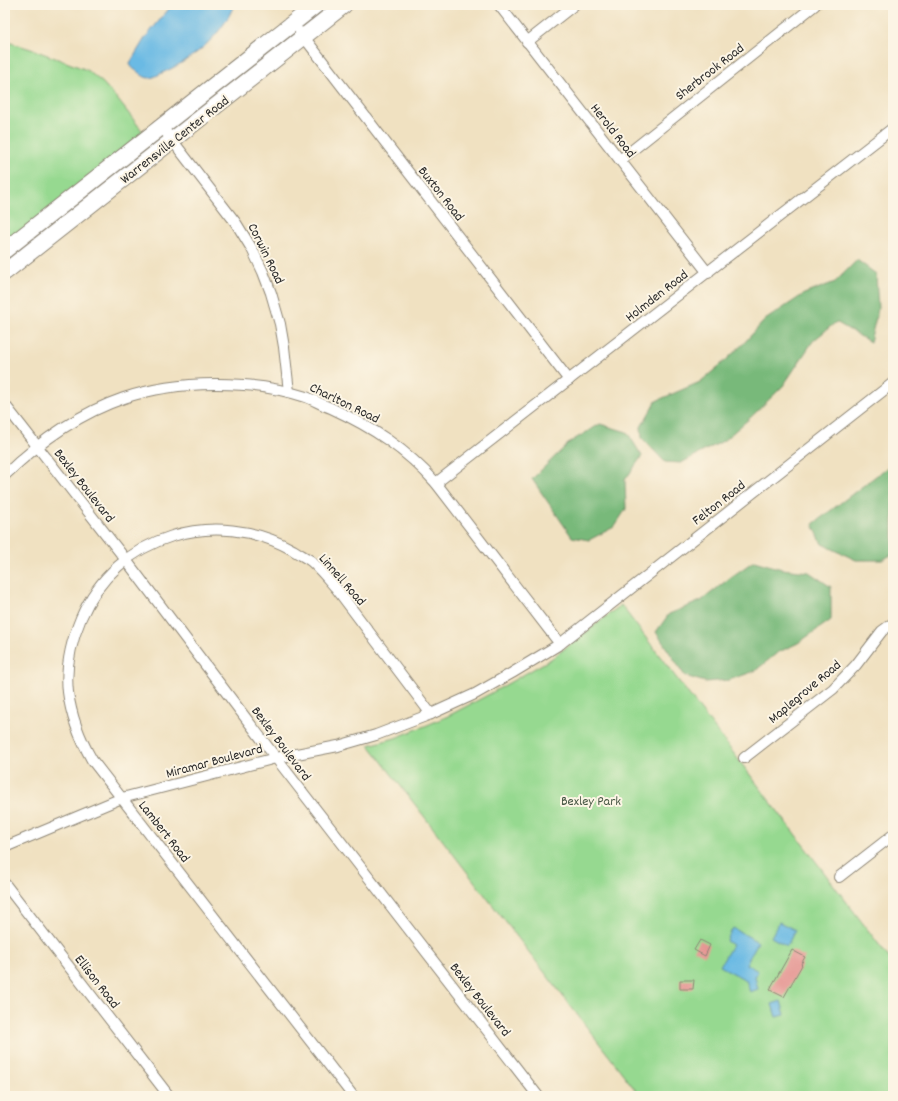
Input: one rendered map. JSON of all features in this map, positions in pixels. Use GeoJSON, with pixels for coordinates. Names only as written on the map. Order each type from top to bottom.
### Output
{"type":"FeatureCollection","features":[{"type":"Feature","properties":{"kind":"main road","name":"Warrensville Center Road"},"geometry":{"type":"LineString","coordinates":[[5,250],[316,5]]}},
{"type":"Feature","properties":{"kind":"main road","name":"Warrensville Center Road"},"geometry":{"type":"LineString","coordinates":[[5,272],[344,5]]}},
{"type":"Feature","properties":{"kind":"street","name":"Herold Road"},"geometry":{"type":"LineString","coordinates":[[499,5],[708,273]]}},
{"type":"Feature","properties":{"kind":"street"},"geometry":{"type":"LineString","coordinates":[[527,42],[574,5]]}},
{"type":"Feature","properties":{"kind":"street","name":"Sherbrook Road"},"geometry":{"type":"LineString","coordinates":[[620,160],[815,5]]}},
{"type":"Feature","properties":{"kind":"street","name":"Buxton Road"},"geometry":{"type":"LineString","coordinates":[[293,23],[569,380]]}},
{"type":"Feature","properties":{"kind":"street","name":"Corwin Road"},"geometry":{"type":"LineString","coordinates":[[162,127],[236,223],[252,249],[271,293],[280,324],[289,392]]}},
{"type":"Feature","properties":{"kind":"street","name":"Holmden Road"},"geometry":{"type":"LineString","coordinates":[[436,483],[893,128]]}},
{"type":"Feature","properties":{"kind":"street","name":"Felton Road"},"geometry":{"type":"LineString","coordinates":[[560,644],[893,383]]}},
{"type":"Feature","properties":{"kind":"street","name":"Charlton Road"},"geometry":{"type":"LineString","coordinates":[[37,447],[80,418],[99,409],[123,398],[164,388],[186,385],[224,384],[257,386],[307,397],[344,414],[386,438],[424,470],[436,483],[560,644]]}},
{"type":"Feature","properties":{"kind":"street","name":"Bexley Boulevard"},"geometry":{"type":"LineString","coordinates":[[5,406],[126,560],[276,758],[538,1096]]}},
{"type":"Feature","properties":{"kind":"street"},"geometry":{"type":"LineString","coordinates":[[5,475],[37,447]]}},
{"type":"Feature","properties":{"kind":"street","name":"Linnell Road"},"geometry":{"type":"LineString","coordinates":[[126,560],[160,540],[193,531],[213,529],[226,530],[261,536],[279,543],[311,561],[325,575],[431,714]]}},
{"type":"Feature","properties":{"kind":"street","name":"Lambert Road"},"geometry":{"type":"LineString","coordinates":[[126,560],[110,574],[98,588],[82,615],[72,639],[68,658],[67,684],[71,710],[83,744],[92,760],[353,1096]]}},
{"type":"Feature","properties":{"kind":"street","name":"Maplegrove Road"},"geometry":{"type":"LineString","coordinates":[[744,758],[833,689],[856,665],[882,631],[893,623]]}},
{"type":"Feature","properties":{"kind":"street","name":"Miramar Boulevard"},"geometry":{"type":"LineString","coordinates":[[5,847],[122,798],[276,758],[338,746],[376,735],[431,714],[475,694],[560,644]]}},
{"type":"Feature","properties":{"kind":"street"},"geometry":{"type":"LineString","coordinates":[[839,877],[893,835]]}},
{"type":"Feature","properties":{"kind":"street","name":"Ellison Road"},"geometry":{"type":"LineString","coordinates":[[5,884],[169,1096]]}},
{"type":"Feature","properties":{"kind":"green space"},"geometry":{"type":"Polygon","coordinates":[[[5,41],[87,70],[103,83],[148,138],[5,250],[5,41]]]}},
{"type":"Feature","properties":{"kind":"green space"},"geometry":{"type":"Polygon","coordinates":[[[857,260],[876,274],[878,309],[870,342],[836,322],[813,341],[783,386],[750,418],[723,441],[681,463],[665,462],[642,438],[641,427],[656,401],[700,382],[744,343],[765,320],[804,294],[835,282],[857,260]]]}},
{"type":"Feature","properties":{"kind":"green space"},"geometry":{"type":"Polygon","coordinates":[[[600,424],[627,432],[642,456],[625,480],[626,509],[614,527],[589,540],[572,537],[532,479],[570,442],[600,424]]]}},
{"type":"Feature","properties":{"kind":"green space"},"geometry":{"type":"Polygon","coordinates":[[[893,463],[893,554],[882,560],[856,560],[822,544],[813,524],[893,463]]]}},
{"type":"Feature","properties":{"kind":"green space"},"geometry":{"type":"Polygon","coordinates":[[[754,561],[782,569],[809,572],[831,587],[831,620],[798,643],[777,653],[755,671],[729,680],[705,682],[685,676],[656,632],[669,614],[701,601],[754,561]]]}},
{"type":"Feature","properties":{"kind":"green space","name":"Bexley Park"},"geometry":{"type":"Polygon","coordinates":[[[621,605],[893,963],[893,1096],[640,1096],[369,745],[395,738],[425,726],[486,696],[551,659],[621,605]]]}},
{"type":"Feature","properties":{"kind":"water"},"geometry":{"type":"Polygon","coordinates":[[[172,5],[234,5],[222,27],[205,46],[173,68],[152,78],[147,78],[133,68],[130,63],[145,38],[172,5]]]}},
{"type":"Feature","properties":{"kind":"water"},"geometry":{"type":"Polygon","coordinates":[[[779,922],[795,930],[787,946],[771,937],[779,922]]]}},
{"type":"Feature","properties":{"kind":"water"},"geometry":{"type":"Polygon","coordinates":[[[733,928],[758,942],[746,964],[758,971],[755,977],[758,989],[750,992],[746,980],[720,966],[732,945],[726,941],[733,928]]]}},
{"type":"Feature","properties":{"kind":"water"},"geometry":{"type":"Polygon","coordinates":[[[781,1001],[785,1015],[776,1017],[772,1004],[781,1001]]]}},
{"type":"Feature","properties":{"kind":"building"},"geometry":{"type":"Polygon","coordinates":[[[700,940],[710,945],[705,956],[694,950],[700,940]]]}},
{"type":"Feature","properties":{"kind":"building"},"geometry":{"type":"Polygon","coordinates":[[[792,950],[805,957],[784,997],[770,990],[792,950]]]}},
{"type":"Feature","properties":{"kind":"building"},"geometry":{"type":"Polygon","coordinates":[[[680,980],[694,980],[693,989],[680,989],[680,980]]]}}]}
